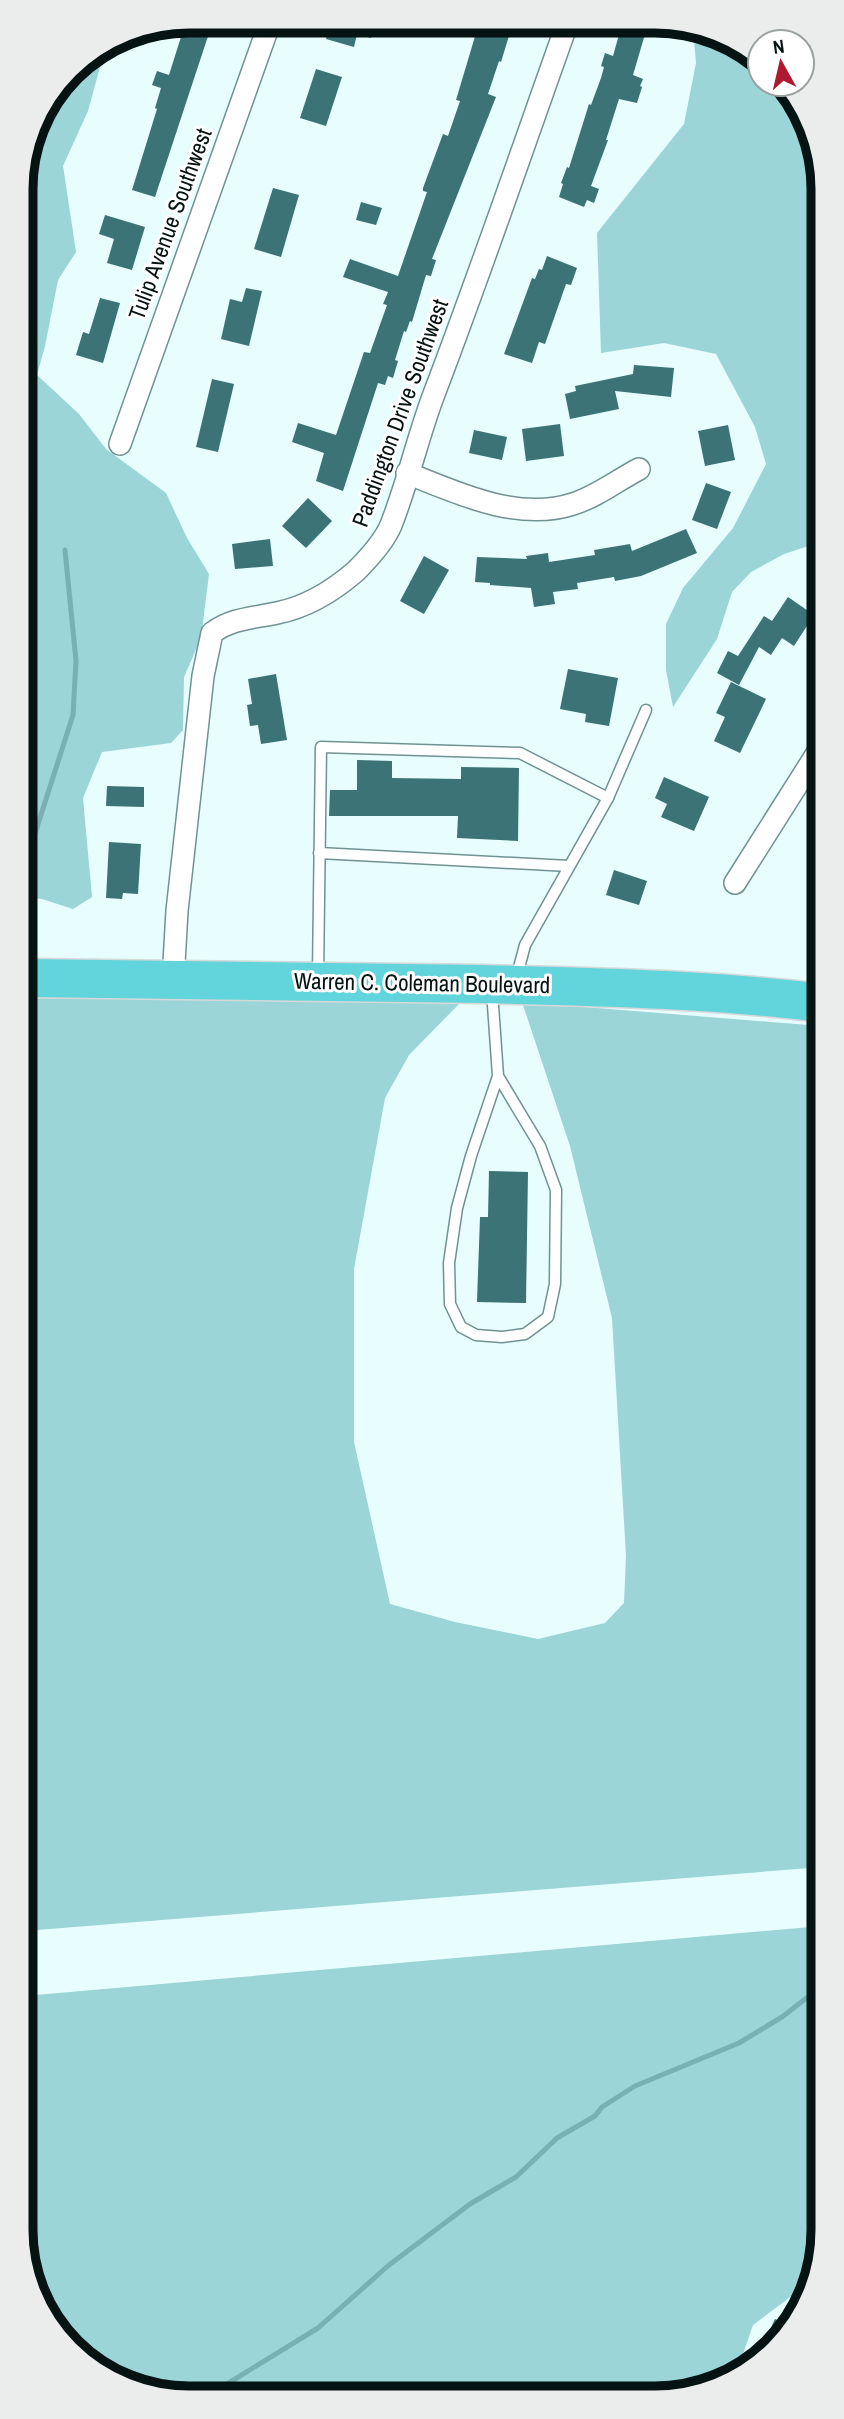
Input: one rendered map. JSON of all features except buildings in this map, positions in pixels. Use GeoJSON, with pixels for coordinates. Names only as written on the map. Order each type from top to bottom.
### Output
{"type":"FeatureCollection","features":[{"type":"Feature","properties":{"kind":"highway","name":"Warren C. Coleman Boulevard"},"geometry":{"type":"LineString","coordinates":[[34,978],[503,984],[715,994],[811,1002]]}},
{"type":"Feature","properties":{"kind":"street","name":"Tulip Avenue Southwest"},"geometry":{"type":"LineString","coordinates":[[120,444],[266,33]]}},
{"type":"Feature","properties":{"kind":"street","name":"Paddington Drive Southwest"},"geometry":{"type":"LineString","coordinates":[[173,980],[177,911],[202,689],[212,633],[222,625],[238,619],[280,613],[332,591],[377,549],[391,526],[407,472],[563,33]]}},
{"type":"Feature","properties":{"kind":"street"},"geometry":{"type":"LineString","coordinates":[[407,472],[461,495],[515,508],[544,510],[574,504],[639,469]]}},
{"type":"Feature","properties":{"kind":"street"},"geometry":{"type":"LineString","coordinates":[[736,883],[811,763]]}},
{"type":"Feature","properties":{"kind":"lane"},"geometry":{"type":"LineString","coordinates":[[498,1076],[540,1146],[556,1190],[555,1284],[548,1317],[525,1334],[502,1337],[476,1335],[461,1327],[450,1304],[449,1263],[457,1208],[498,1076],[503,984],[607,798],[646,710]]}},
{"type":"Feature","properties":{"kind":"lane"},"geometry":{"type":"LineString","coordinates":[[318,981],[319,749],[520,753],[607,798]]}},
{"type":"Feature","properties":{"kind":"lane"},"geometry":{"type":"LineString","coordinates":[[319,853],[569,866]]}},
{"type":"Feature","properties":{"kind":"shaded area"},"geometry":{"type":"Polygon","coordinates":[[[694,39],[724,49],[746,62],[746,98],[782,98],[795,120],[808,158],[811,189],[811,545],[784,554],[751,572],[732,592],[717,639],[673,707],[666,670],[666,624],[683,588],[733,528],[766,464],[755,427],[716,354],[664,343],[601,353],[597,233],[684,124],[696,63],[694,39]]]}},
{"type":"Feature","properties":{"kind":"shaded area"},"geometry":{"type":"Polygon","coordinates":[[[102,60],[88,111],[63,166],[76,252],[58,280],[37,375],[79,414],[106,449],[166,493],[187,538],[209,574],[201,638],[184,677],[183,730],[171,743],[102,752],[83,798],[92,897],[73,909],[34,898],[34,179],[45,129],[59,102],[86,72],[102,60]]]}},
{"type":"Feature","properties":{"kind":"shaded area"},"geometry":{"type":"Polygon","coordinates":[[[34,995],[463,1000],[409,1055],[385,1098],[354,1269],[354,1442],[390,1604],[455,1622],[538,1639],[605,1623],[624,1603],[626,1556],[612,1318],[570,1146],[522,1002],[811,1025],[810,1868],[33,1930],[34,995]]]}},
{"type":"Feature","properties":{"kind":"shaded area"},"geometry":{"type":"Polygon","coordinates":[[[810,1927],[810,2240],[799,2290],[753,2325],[741,2360],[715,2374],[686,2383],[655,2386],[189,2386],[158,2383],[129,2374],[94,2354],[72,2333],[49,2299],[36,2261],[33,2230],[33,1995],[810,1927]]]}},
{"type":"Feature","properties":{"kind":"waterway"},"geometry":{"type":"LineString","coordinates":[[34,838],[73,715],[76,661],[65,550]]}},
{"type":"Feature","properties":{"kind":"waterway"},"geometry":{"type":"LineString","coordinates":[[224,2386],[318,2328],[389,2265],[470,2204],[516,2177],[557,2138],[595,2116],[602,2107],[635,2086],[739,2043],[782,2017],[810,1995]]}}]}
